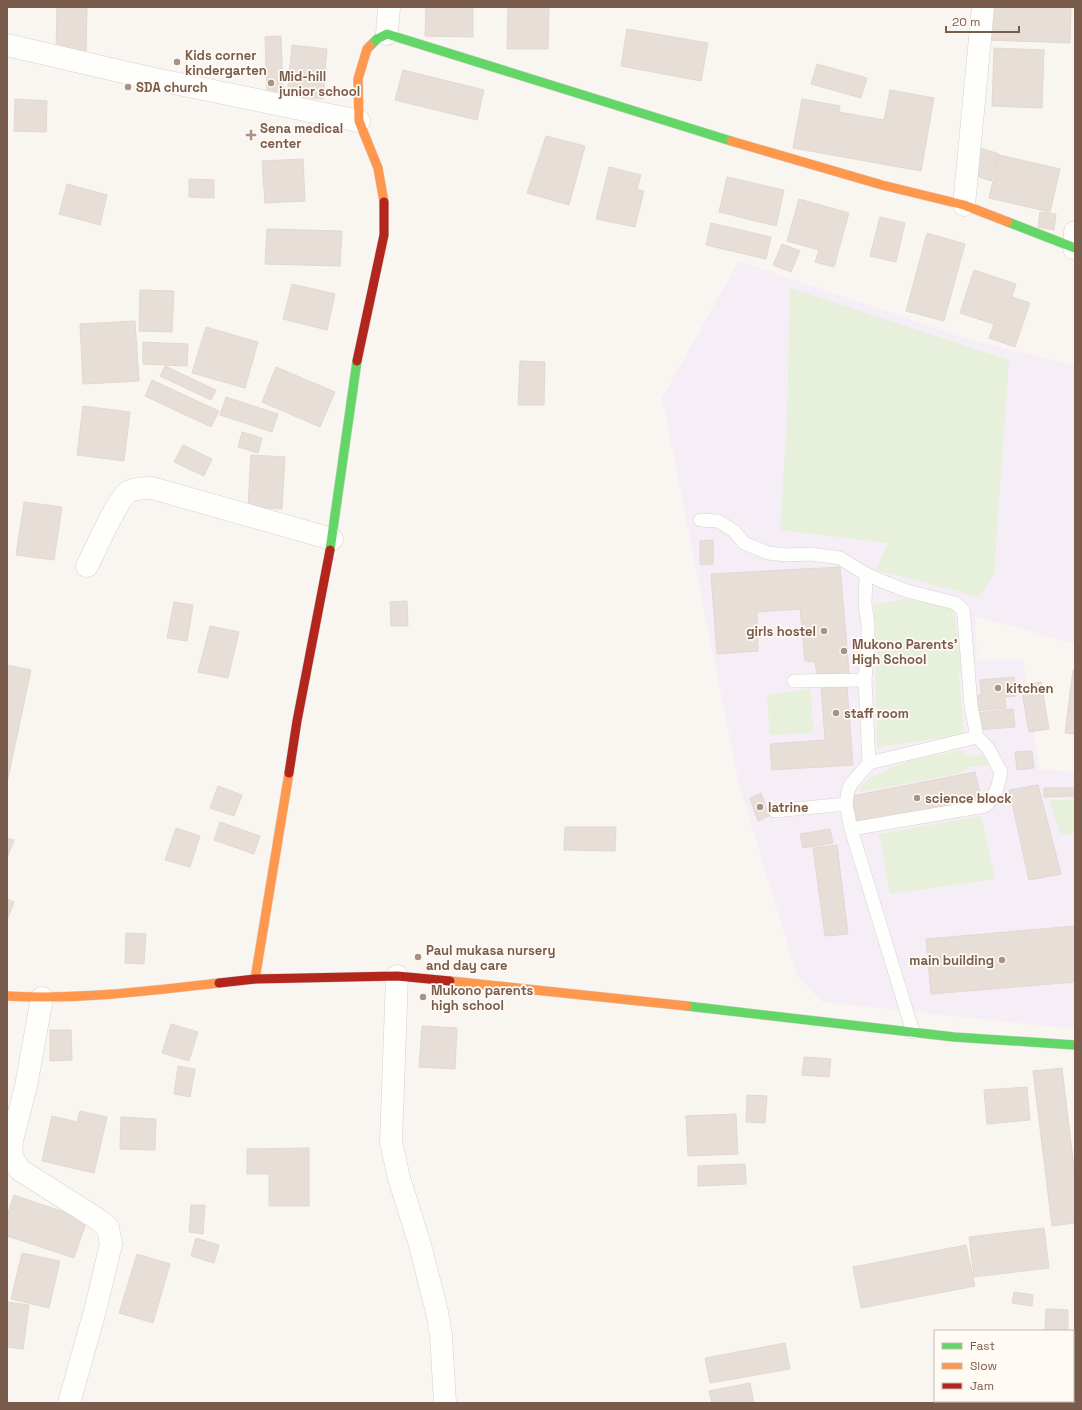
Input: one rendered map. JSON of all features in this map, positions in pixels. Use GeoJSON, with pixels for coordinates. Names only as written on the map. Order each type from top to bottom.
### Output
{"type":"FeatureCollection","features":[{"type":"Feature","properties":{"kind":"street"},"geometry":{"type":"LineString","coordinates":[[387,34],[389,7]]}},
{"type":"Feature","properties":{"kind":"street"},"geometry":{"type":"LineString","coordinates":[[964,205],[983,7]]}},
{"type":"Feature","properties":{"kind":"street"},"geometry":{"type":"LineString","coordinates":[[255,979],[297,721],[332,539],[359,348],[384,235],[385,207],[378,168],[359,121],[358,79],[367,49],[377,39],[387,34],[677,125],[882,185],[964,205],[1075,243]]}},
{"type":"Feature","properties":{"kind":"street"},"geometry":{"type":"LineString","coordinates":[[7,46],[145,77],[359,121]]}},
{"type":"Feature","properties":{"kind":"street"},"geometry":{"type":"LineString","coordinates":[[87,566],[116,509],[127,493],[141,488],[152,488],[332,539]]}},
{"type":"Feature","properties":{"kind":"street"},"geometry":{"type":"LineString","coordinates":[[396,976],[391,1142],[399,1178],[420,1245],[437,1312],[441,1335],[445,1403]]}},
{"type":"Feature","properties":{"kind":"street"},"geometry":{"type":"LineString","coordinates":[[7,996],[42,998],[159,990],[255,979],[396,976],[658,1003],[954,1037],[1075,1045]]}},
{"type":"Feature","properties":{"kind":"street"},"geometry":{"type":"LineString","coordinates":[[42,998],[26,1086],[12,1140],[11,1156],[20,1170],[99,1220],[108,1228],[111,1244],[95,1311],[69,1403]]}},
{"type":"Feature","properties":{"kind":"lane"},"geometry":{"type":"LineString","coordinates":[[700,520],[718,521],[734,531],[744,542],[768,553],[787,555],[811,554],[840,558],[866,574],[884,582],[955,603],[963,610],[971,706],[977,737],[988,748],[1001,772],[999,783],[990,802],[985,806],[851,829]]}},
{"type":"Feature","properties":{"kind":"lane"},"geometry":{"type":"LineString","coordinates":[[866,574],[865,604],[868,624],[868,638],[865,680],[869,763]]}},
{"type":"Feature","properties":{"kind":"lane"},"geometry":{"type":"LineString","coordinates":[[794,680],[865,680]]}},
{"type":"Feature","properties":{"kind":"lane"},"geometry":{"type":"LineString","coordinates":[[913,1032],[851,829],[846,804],[851,784],[869,763],[977,737]]}},
{"type":"Feature","properties":{"kind":"lane"},"geometry":{"type":"LineString","coordinates":[[775,811],[846,804]]}},
{"type":"Feature","properties":{"kind":"shaded area","name":"Mukono Parents' High School"},"geometry":{"type":"Polygon","coordinates":[[[739,261],[970,340],[1075,365],[1075,644],[975,616],[977,660],[1023,659],[1039,769],[1075,772],[1075,1029],[822,1002],[797,975],[739,784],[662,398],[739,261]]]}},
{"type":"Feature","properties":{"kind":"green space"},"geometry":{"type":"Polygon","coordinates":[[[790,288],[1009,360],[994,574],[979,597],[876,570],[888,543],[780,530],[787,419],[790,288]]]}},
{"type":"Feature","properties":{"kind":"green space"},"geometry":{"type":"Polygon","coordinates":[[[905,599],[953,605],[962,666],[959,672],[964,735],[877,747],[874,605],[905,599]]]}},
{"type":"Feature","properties":{"kind":"green space"},"geometry":{"type":"Polygon","coordinates":[[[811,689],[813,733],[770,735],[767,695],[811,689]]]}},
{"type":"Feature","properties":{"kind":"green space"},"geometry":{"type":"Polygon","coordinates":[[[961,750],[965,755],[990,756],[993,765],[968,767],[961,773],[862,792],[858,791],[868,779],[895,766],[913,760],[961,750]]]}},
{"type":"Feature","properties":{"kind":"green space"},"geometry":{"type":"Polygon","coordinates":[[[1049,800],[1075,800],[1075,832],[1071,835],[1060,833],[1049,800]]]}},
{"type":"Feature","properties":{"kind":"green space"},"geometry":{"type":"Polygon","coordinates":[[[981,816],[995,879],[890,894],[879,834],[981,816]]]}},
{"type":"Feature","properties":{"kind":"building"},"geometry":{"type":"Polygon","coordinates":[[[57,7],[87,7],[86,53],[56,52],[57,7]]]}},
{"type":"Feature","properties":{"kind":"building"},"geometry":{"type":"Polygon","coordinates":[[[426,7],[473,7],[473,37],[425,36],[426,7]]]}},
{"type":"Feature","properties":{"kind":"building"},"geometry":{"type":"Polygon","coordinates":[[[508,7],[549,7],[548,49],[507,49],[508,7]]]}},
{"type":"Feature","properties":{"kind":"building"},"geometry":{"type":"Polygon","coordinates":[[[986,7],[1071,7],[1070,43],[985,40],[986,7]]]}},
{"type":"Feature","properties":{"kind":"building"},"geometry":{"type":"Polygon","coordinates":[[[627,29],[708,43],[701,81],[621,66],[627,29]]]}},
{"type":"Feature","properties":{"kind":"building"},"geometry":{"type":"Polygon","coordinates":[[[281,36],[283,93],[267,93],[265,37],[281,36]]]}},
{"type":"Feature","properties":{"kind":"building"},"geometry":{"type":"Polygon","coordinates":[[[292,45],[327,49],[323,99],[287,96],[292,45]]]}},
{"type":"Feature","properties":{"kind":"building"},"geometry":{"type":"Polygon","coordinates":[[[994,48],[1044,50],[1042,108],[992,106],[994,48]]]}},
{"type":"Feature","properties":{"kind":"building"},"geometry":{"type":"Polygon","coordinates":[[[817,64],[867,78],[861,98],[811,84],[817,64]]]}},
{"type":"Feature","properties":{"kind":"building"},"geometry":{"type":"Polygon","coordinates":[[[403,70],[484,90],[477,120],[395,100],[403,70]]]}},
{"type":"Feature","properties":{"kind":"building"},"geometry":{"type":"Polygon","coordinates":[[[890,90],[934,98],[921,171],[793,148],[802,99],[840,106],[839,112],[884,120],[890,90]]]}},
{"type":"Feature","properties":{"kind":"building"},"geometry":{"type":"Polygon","coordinates":[[[15,99],[47,101],[46,132],[14,131],[15,99]]]}},
{"type":"Feature","properties":{"kind":"building"},"geometry":{"type":"Polygon","coordinates":[[[546,136],[585,146],[569,205],[527,193],[546,136]]]}},
{"type":"Feature","properties":{"kind":"building"},"geometry":{"type":"Polygon","coordinates":[[[981,148],[999,154],[991,181],[973,175],[981,148]]]}},
{"type":"Feature","properties":{"kind":"building"},"geometry":{"type":"Polygon","coordinates":[[[999,155],[1060,169],[1050,212],[989,198],[999,155]]]}},
{"type":"Feature","properties":{"kind":"building"},"geometry":{"type":"Polygon","coordinates":[[[303,159],[305,201],[265,203],[262,161],[303,159]]]}},
{"type":"Feature","properties":{"kind":"building"},"geometry":{"type":"Polygon","coordinates":[[[609,167],[641,175],[637,189],[644,191],[635,227],[596,219],[609,167]]]}},
{"type":"Feature","properties":{"kind":"building"},"geometry":{"type":"Polygon","coordinates":[[[727,177],[784,190],[776,226],[719,212],[727,177]]]}},
{"type":"Feature","properties":{"kind":"building"},"geometry":{"type":"Polygon","coordinates":[[[189,179],[214,180],[214,198],[189,197],[189,179]]]}},
{"type":"Feature","properties":{"kind":"building"},"geometry":{"type":"Polygon","coordinates":[[[67,184],[107,195],[100,225],[59,214],[67,184]]]}},
{"type":"Feature","properties":{"kind":"building"},"geometry":{"type":"Polygon","coordinates":[[[799,199],[849,213],[834,267],[815,262],[819,250],[787,241],[799,199]]]}},
{"type":"Feature","properties":{"kind":"building"},"geometry":{"type":"Polygon","coordinates":[[[1040,212],[1056,214],[1054,230],[1038,227],[1040,212]]]}},
{"type":"Feature","properties":{"kind":"building"},"geometry":{"type":"Polygon","coordinates":[[[880,217],[905,223],[896,262],[870,256],[880,217]]]}},
{"type":"Feature","properties":{"kind":"building"},"geometry":{"type":"Polygon","coordinates":[[[711,223],[771,237],[766,259],[706,245],[711,223]]]}},
{"type":"Feature","properties":{"kind":"building"},"geometry":{"type":"Polygon","coordinates":[[[267,229],[342,231],[340,266],[265,264],[267,229]]]}},
{"type":"Feature","properties":{"kind":"building"},"geometry":{"type":"Polygon","coordinates":[[[927,233],[965,244],[944,321],[906,311],[927,233]]]}},
{"type":"Feature","properties":{"kind":"building"},"geometry":{"type":"Polygon","coordinates":[[[782,244],[800,251],[791,272],[773,265],[782,244]]]}},
{"type":"Feature","properties":{"kind":"building"},"geometry":{"type":"Polygon","coordinates":[[[974,270],[1016,284],[1012,297],[1030,303],[1015,347],[989,338],[994,324],[960,313],[974,270]]]}},
{"type":"Feature","properties":{"kind":"building"},"geometry":{"type":"Polygon","coordinates":[[[292,284],[335,294],[327,330],[283,319],[292,284]]]}},
{"type":"Feature","properties":{"kind":"building"},"geometry":{"type":"Polygon","coordinates":[[[140,290],[174,291],[172,332],[139,331],[140,290]]]}},
{"type":"Feature","properties":{"kind":"building"},"geometry":{"type":"Polygon","coordinates":[[[135,321],[139,381],[83,384],[80,324],[135,321]]]}},
{"type":"Feature","properties":{"kind":"building"},"geometry":{"type":"Polygon","coordinates":[[[206,327],[258,342],[245,388],[192,373],[206,327]]]}},
{"type":"Feature","properties":{"kind":"building"},"geometry":{"type":"Polygon","coordinates":[[[143,342],[188,344],[187,366],[143,364],[143,342]]]}},
{"type":"Feature","properties":{"kind":"building"},"geometry":{"type":"Polygon","coordinates":[[[520,361],[545,362],[544,405],[518,405],[520,361]]]}},
{"type":"Feature","properties":{"kind":"building"},"geometry":{"type":"Polygon","coordinates":[[[165,366],[216,390],[211,400],[160,376],[165,366]]]}},
{"type":"Feature","properties":{"kind":"building"},"geometry":{"type":"Polygon","coordinates":[[[276,367],[335,392],[320,427],[262,402],[276,367]]]}},
{"type":"Feature","properties":{"kind":"building"},"geometry":{"type":"Polygon","coordinates":[[[152,380],[219,411],[211,427],[145,396],[152,380]]]}},
{"type":"Feature","properties":{"kind":"building"},"geometry":{"type":"Polygon","coordinates":[[[226,397],[278,414],[272,432],[220,415],[226,397]]]}},
{"type":"Feature","properties":{"kind":"building"},"geometry":{"type":"Polygon","coordinates":[[[83,406],[130,412],[124,461],[77,455],[83,406]]]}},
{"type":"Feature","properties":{"kind":"building"},"geometry":{"type":"Polygon","coordinates":[[[242,432],[262,438],[258,453],[238,447],[242,432]]]}},
{"type":"Feature","properties":{"kind":"building"},"geometry":{"type":"Polygon","coordinates":[[[183,445],[212,459],[204,476],[174,462],[183,445]]]}},
{"type":"Feature","properties":{"kind":"building"},"geometry":{"type":"Polygon","coordinates":[[[251,455],[285,457],[282,509],[248,507],[251,455]]]}},
{"type":"Feature","properties":{"kind":"building"},"geometry":{"type":"Polygon","coordinates":[[[24,502],[62,507],[54,560],[16,555],[24,502]]]}},
{"type":"Feature","properties":{"kind":"building"},"geometry":{"type":"Polygon","coordinates":[[[713,540],[713,564],[700,565],[700,541],[713,540]]]}},
{"type":"Feature","properties":{"kind":"building","name":"girls hostel"},"geometry":{"type":"Polygon","coordinates":[[[840,567],[849,673],[817,674],[815,662],[805,661],[800,609],[757,612],[758,651],[717,654],[711,574],[840,567]]]}},
{"type":"Feature","properties":{"kind":"building"},"geometry":{"type":"Polygon","coordinates":[[[407,601],[408,626],[391,626],[390,602],[407,601]]]}},
{"type":"Feature","properties":{"kind":"building"},"geometry":{"type":"Polygon","coordinates":[[[174,602],[193,605],[187,641],[167,638],[174,602]]]}},
{"type":"Feature","properties":{"kind":"building"},"geometry":{"type":"Polygon","coordinates":[[[210,626],[239,632],[228,678],[198,672],[210,626]]]}},
{"type":"Feature","properties":{"kind":"building"},"geometry":{"type":"Polygon","coordinates":[[[7,665],[31,670],[7,783],[7,665]]]}},
{"type":"Feature","properties":{"kind":"building"},"geometry":{"type":"Polygon","coordinates":[[[1073,670],[1075,671],[1075,734],[1065,733],[1073,670]]]}},
{"type":"Feature","properties":{"kind":"building","name":"kitchen"},"geometry":{"type":"Polygon","coordinates":[[[1014,677],[1016,696],[1005,697],[1006,708],[976,711],[975,696],[981,695],[980,680],[1014,677]]]}},
{"type":"Feature","properties":{"kind":"building"},"geometry":{"type":"Polygon","coordinates":[[[1041,682],[1049,729],[1029,732],[1021,686],[1041,682]]]}},
{"type":"Feature","properties":{"kind":"building","name":"staff room"},"geometry":{"type":"Polygon","coordinates":[[[847,684],[853,765],[772,770],[770,744],[825,740],[821,686],[847,684]]]}},
{"type":"Feature","properties":{"kind":"building"},"geometry":{"type":"Polygon","coordinates":[[[1013,709],[1015,727],[978,730],[977,713],[1013,709]]]}},
{"type":"Feature","properties":{"kind":"building"},"geometry":{"type":"Polygon","coordinates":[[[1032,751],[1034,768],[1017,770],[1015,752],[1032,751]]]}},
{"type":"Feature","properties":{"kind":"building","name":"science block"},"geometry":{"type":"Polygon","coordinates":[[[975,772],[982,801],[858,824],[852,796],[975,772]]]}},
{"type":"Feature","properties":{"kind":"building"},"geometry":{"type":"Polygon","coordinates":[[[1038,785],[1061,874],[1029,880],[1009,790],[1038,785]]]}},
{"type":"Feature","properties":{"kind":"building"},"geometry":{"type":"Polygon","coordinates":[[[218,786],[242,795],[234,816],[210,808],[218,786]]]}},
{"type":"Feature","properties":{"kind":"building"},"geometry":{"type":"Polygon","coordinates":[[[1044,788],[1075,788],[1075,796],[1044,797],[1044,788]]]}},
{"type":"Feature","properties":{"kind":"building","name":"latrine"},"geometry":{"type":"Polygon","coordinates":[[[761,793],[769,816],[758,821],[750,798],[761,793]]]}},
{"type":"Feature","properties":{"kind":"building"},"geometry":{"type":"Polygon","coordinates":[[[220,822],[260,836],[254,854],[214,840],[220,822]]]}},
{"type":"Feature","properties":{"kind":"building"},"geometry":{"type":"Polygon","coordinates":[[[565,827],[616,827],[615,851],[564,850],[565,827]]]}},
{"type":"Feature","properties":{"kind":"building"},"geometry":{"type":"Polygon","coordinates":[[[176,828],[200,836],[190,867],[165,860],[176,828]]]}},
{"type":"Feature","properties":{"kind":"building"},"geometry":{"type":"Polygon","coordinates":[[[830,829],[833,843],[803,848],[800,834],[830,829]]]}},
{"type":"Feature","properties":{"kind":"building"},"geometry":{"type":"Polygon","coordinates":[[[7,838],[14,840],[7,858],[7,838]]]}},
{"type":"Feature","properties":{"kind":"building"},"geometry":{"type":"Polygon","coordinates":[[[837,845],[848,934],[825,936],[813,848],[837,845]]]}},
{"type":"Feature","properties":{"kind":"building"},"geometry":{"type":"Polygon","coordinates":[[[7,899],[14,902],[7,920],[7,899]]]}},
{"type":"Feature","properties":{"kind":"building","name":"main building"},"geometry":{"type":"Polygon","coordinates":[[[1075,926],[1075,982],[931,994],[926,939],[1075,926]]]}},
{"type":"Feature","properties":{"kind":"building"},"geometry":{"type":"Polygon","coordinates":[[[126,933],[146,934],[144,964],[125,963],[126,933]]]}},
{"type":"Feature","properties":{"kind":"building"},"geometry":{"type":"Polygon","coordinates":[[[171,1024],[198,1032],[189,1061],[162,1053],[171,1024]]]}},
{"type":"Feature","properties":{"kind":"building"},"geometry":{"type":"Polygon","coordinates":[[[422,1026],[457,1028],[455,1069],[419,1067],[422,1026]]]}},
{"type":"Feature","properties":{"kind":"building"},"geometry":{"type":"Polygon","coordinates":[[[50,1030],[71,1030],[72,1060],[50,1061],[50,1030]]]}},
{"type":"Feature","properties":{"kind":"building"},"geometry":{"type":"Polygon","coordinates":[[[804,1057],[831,1059],[829,1077],[802,1075],[804,1057]]]}},
{"type":"Feature","properties":{"kind":"building"},"geometry":{"type":"Polygon","coordinates":[[[178,1066],[195,1069],[190,1097],[174,1094],[178,1066]]]}},
{"type":"Feature","properties":{"kind":"building"},"geometry":{"type":"Polygon","coordinates":[[[1062,1068],[1075,1176],[1075,1223],[1052,1226],[1033,1071],[1062,1068]]]}},
{"type":"Feature","properties":{"kind":"building"},"geometry":{"type":"Polygon","coordinates":[[[1027,1087],[1030,1120],[987,1124],[984,1090],[1027,1087]]]}},
{"type":"Feature","properties":{"kind":"building"},"geometry":{"type":"Polygon","coordinates":[[[747,1095],[767,1096],[765,1123],[746,1122],[747,1095]]]}},
{"type":"Feature","properties":{"kind":"building"},"geometry":{"type":"Polygon","coordinates":[[[80,1111],[107,1117],[94,1173],[42,1161],[52,1116],[77,1122],[80,1111]]]}},
{"type":"Feature","properties":{"kind":"building"},"geometry":{"type":"Polygon","coordinates":[[[736,1114],[738,1154],[688,1156],[686,1116],[736,1114]]]}},
{"type":"Feature","properties":{"kind":"building"},"geometry":{"type":"Polygon","coordinates":[[[121,1117],[156,1119],[155,1150],[120,1149],[121,1117]]]}},
{"type":"Feature","properties":{"kind":"building"},"geometry":{"type":"Polygon","coordinates":[[[309,1148],[309,1206],[269,1206],[269,1174],[247,1174],[247,1149],[309,1148]]]}},
{"type":"Feature","properties":{"kind":"building"},"geometry":{"type":"Polygon","coordinates":[[[745,1164],[746,1184],[698,1186],[698,1166],[745,1164]]]}},
{"type":"Feature","properties":{"kind":"building"},"geometry":{"type":"Polygon","coordinates":[[[14,1195],[87,1220],[74,1258],[7,1236],[7,1216],[14,1195]]]}},
{"type":"Feature","properties":{"kind":"building"},"geometry":{"type":"Polygon","coordinates":[[[191,1205],[205,1205],[203,1234],[189,1232],[191,1205]]]}},
{"type":"Feature","properties":{"kind":"building"},"geometry":{"type":"Polygon","coordinates":[[[1044,1228],[1049,1268],[974,1277],[969,1237],[1044,1228]]]}},
{"type":"Feature","properties":{"kind":"building"},"geometry":{"type":"Polygon","coordinates":[[[196,1238],[219,1245],[214,1263],[191,1256],[196,1238]]]}},
{"type":"Feature","properties":{"kind":"building"},"geometry":{"type":"Polygon","coordinates":[[[966,1245],[975,1286],[861,1308],[853,1267],[966,1245]]]}},
{"type":"Feature","properties":{"kind":"building"},"geometry":{"type":"Polygon","coordinates":[[[22,1253],[60,1261],[49,1308],[11,1299],[22,1253]]]}},
{"type":"Feature","properties":{"kind":"building"},"geometry":{"type":"Polygon","coordinates":[[[137,1254],[170,1264],[153,1323],[119,1313],[137,1254]]]}},
{"type":"Feature","properties":{"kind":"building"},"geometry":{"type":"Polygon","coordinates":[[[1014,1292],[1033,1295],[1032,1306],[1012,1303],[1014,1292]]]}},
{"type":"Feature","properties":{"kind":"building"},"geometry":{"type":"Polygon","coordinates":[[[7,1302],[29,1305],[23,1349],[7,1347],[7,1302]]]}},
{"type":"Feature","properties":{"kind":"building"},"geometry":{"type":"Polygon","coordinates":[[[1046,1309],[1068,1310],[1068,1330],[1045,1330],[1046,1309]]]}},
{"type":"Feature","properties":{"kind":"building"},"geometry":{"type":"Polygon","coordinates":[[[785,1343],[790,1369],[710,1383],[705,1358],[785,1343]]]}},
{"type":"Feature","properties":{"kind":"building"},"geometry":{"type":"Polygon","coordinates":[[[750,1383],[754,1403],[712,1403],[709,1391],[750,1383]]]}},
{"type":"Feature","properties":{"kind":"building"},"geometry":{"type":"Polygon","coordinates":[[[1027,1402],[1050,1402],[1050,1403],[1027,1402]]]}},
{"type":"Feature","properties":{"kind":"traffic: fast"},"geometry":{"type":"LineString","coordinates":[[370,46],[377,39],[387,34],[731,141]]}},
{"type":"Feature","properties":{"kind":"traffic: fast"},"geometry":{"type":"LineString","coordinates":[[1008,222],[1075,248]]}},
{"type":"Feature","properties":{"kind":"traffic: fast"},"geometry":{"type":"LineString","coordinates":[[330,550],[357,361]]}},
{"type":"Feature","properties":{"kind":"traffic: fast"},"geometry":{"type":"LineString","coordinates":[[687,1006],[954,1037],[1075,1045]]}},
{"type":"Feature","properties":{"kind":"traffic: slow"},"geometry":{"type":"LineString","coordinates":[[370,46],[367,49],[358,79],[359,121],[378,168],[384,202]]}},
{"type":"Feature","properties":{"kind":"traffic: slow"},"geometry":{"type":"LineString","coordinates":[[731,141],[882,185],[964,205],[1008,222]]}},
{"type":"Feature","properties":{"kind":"traffic: slow"},"geometry":{"type":"LineString","coordinates":[[255,979],[289,773]]}},
{"type":"Feature","properties":{"kind":"traffic: slow"},"geometry":{"type":"LineString","coordinates":[[450,981],[687,1006]]}},
{"type":"Feature","properties":{"kind":"traffic: slow"},"geometry":{"type":"LineString","coordinates":[[7,996],[86,996],[140,992],[219,983]]}},
{"type":"Feature","properties":{"kind":"traffic: jam"},"geometry":{"type":"LineString","coordinates":[[357,361],[384,235],[384,202]]}},
{"type":"Feature","properties":{"kind":"traffic: jam"},"geometry":{"type":"LineString","coordinates":[[289,773],[297,721],[330,550]]}},
{"type":"Feature","properties":{"kind":"traffic: jam"},"geometry":{"type":"LineString","coordinates":[[219,983],[255,979],[397,976],[450,981]]}},
{"type":"Feature","properties":{"kind":"place","name":"Kids corner kindergarten"},"geometry":{"type":"Point","coordinates":[177,62]}},
{"type":"Feature","properties":{"kind":"place","name":"Mid-hill junior school"},"geometry":{"type":"Point","coordinates":[271,83]}},
{"type":"Feature","properties":{"kind":"place","name":"SDA church"},"geometry":{"type":"Point","coordinates":[128,87]}},
{"type":"Feature","properties":{"kind":"place","name":"Sena medical center"},"geometry":{"type":"Point","coordinates":[251,135]}},
{"type":"Feature","properties":{"kind":"place","name":"girls hostel"},"geometry":{"type":"Point","coordinates":[824,631]}},
{"type":"Feature","properties":{"kind":"place","name":"Mukono Parents' High School"},"geometry":{"type":"Point","coordinates":[844,651]}},
{"type":"Feature","properties":{"kind":"place","name":"kitchen"},"geometry":{"type":"Point","coordinates":[998,688]}},
{"type":"Feature","properties":{"kind":"place","name":"staff room"},"geometry":{"type":"Point","coordinates":[836,713]}},
{"type":"Feature","properties":{"kind":"place","name":"science block"},"geometry":{"type":"Point","coordinates":[917,798]}},
{"type":"Feature","properties":{"kind":"place","name":"latrine"},"geometry":{"type":"Point","coordinates":[760,807]}},
{"type":"Feature","properties":{"kind":"place","name":"Paul mukasa nursery and day care"},"geometry":{"type":"Point","coordinates":[418,957]}},
{"type":"Feature","properties":{"kind":"place","name":"main building"},"geometry":{"type":"Point","coordinates":[1002,960]}},
{"type":"Feature","properties":{"kind":"place","name":"Mukono parents high school"},"geometry":{"type":"Point","coordinates":[423,997]}}]}
